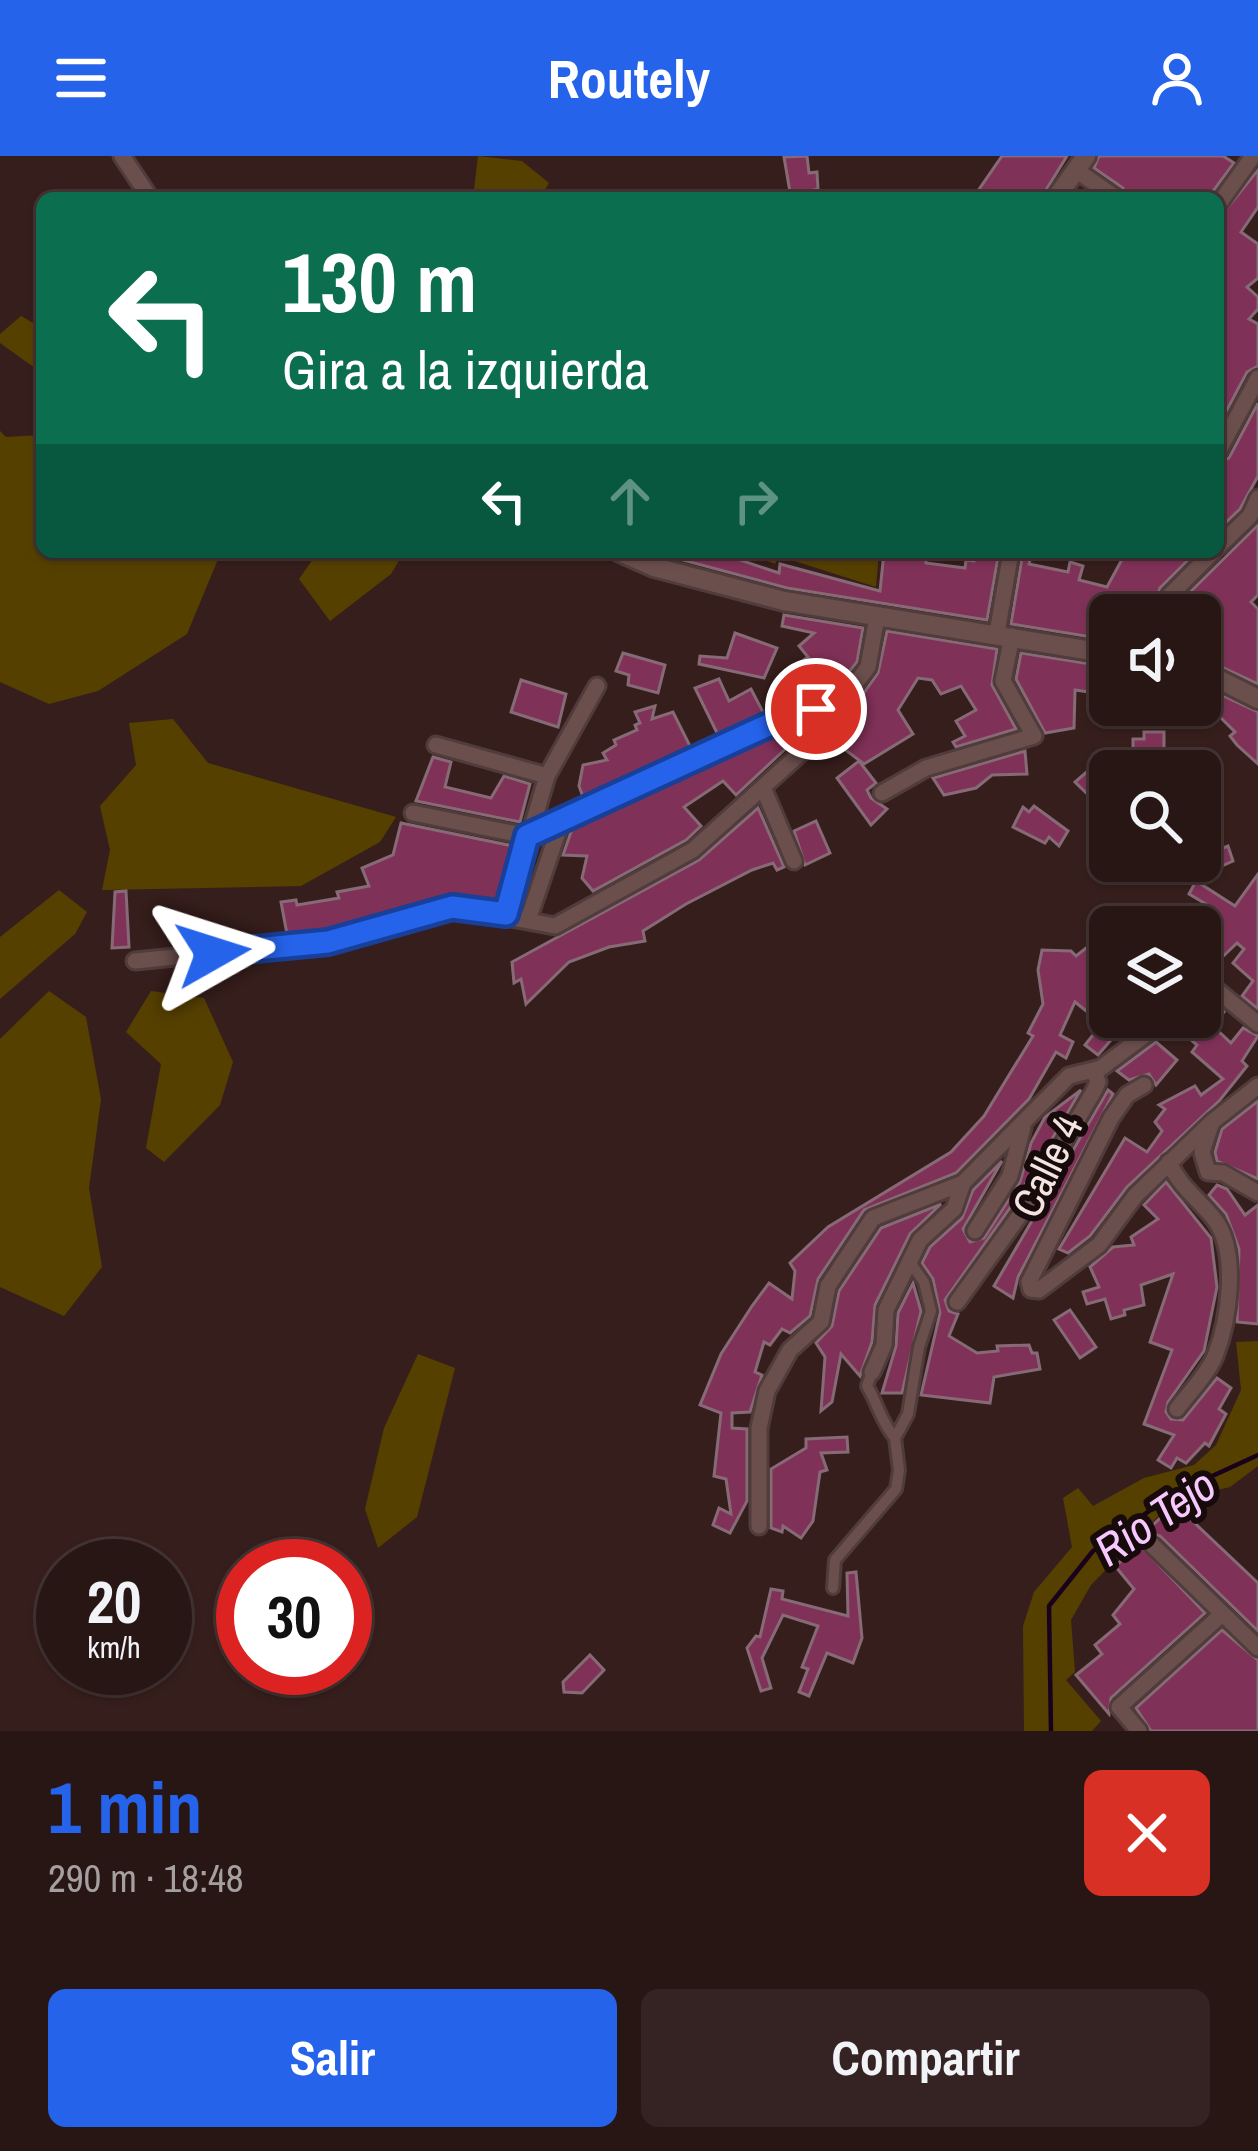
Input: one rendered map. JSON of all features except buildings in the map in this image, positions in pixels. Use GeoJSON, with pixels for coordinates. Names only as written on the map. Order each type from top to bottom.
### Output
{"type":"FeatureCollection","features":[{"type":"Feature","properties":{"kind":"street"},"geometry":{"type":"LineString","coordinates":[[122,156],[145,192]]}},
{"type":"Feature","properties":{"kind":"street"},"geometry":{"type":"LineString","coordinates":[[1224,195],[1245,159]]}},
{"type":"Feature","properties":{"kind":"street"},"geometry":{"type":"LineString","coordinates":[[1060,192],[1081,163],[1110,192]]}},
{"type":"Feature","properties":{"kind":"street"},"geometry":{"type":"LineString","coordinates":[[1224,441],[1258,378]]}},
{"type":"Feature","properties":{"kind":"street"},"geometry":{"type":"LineString","coordinates":[[1224,543],[1254,518],[1258,498]]}},
{"type":"Feature","properties":{"kind":"street"},"geometry":{"type":"LineString","coordinates":[[634,558],[784,601],[1089,650]]}},
{"type":"Feature","properties":{"kind":"street"},"geometry":{"type":"LineString","coordinates":[[882,793],[926,768],[1034,736],[1004,681],[1011,558]]}},
{"type":"Feature","properties":{"kind":"street"},"geometry":{"type":"LineString","coordinates":[[1170,594],[1208,558]]}},
{"type":"Feature","properties":{"kind":"street"},"geometry":{"type":"LineString","coordinates":[[135,961],[328,942],[452,907],[555,926],[693,850],[764,790],[814,741],[868,667],[877,617]]}},
{"type":"Feature","properties":{"kind":"street"},"geometry":{"type":"LineString","coordinates":[[1221,680],[1258,699]]}},
{"type":"Feature","properties":{"kind":"street"},"geometry":{"type":"LineString","coordinates":[[506,914],[548,776],[597,686]]}},
{"type":"Feature","properties":{"kind":"street"},"geometry":{"type":"LineString","coordinates":[[412,814],[527,836],[766,726],[838,706]]}},
{"type":"Feature","properties":{"kind":"street"},"geometry":{"type":"LineString","coordinates":[[436,745],[548,776]]}},
{"type":"Feature","properties":{"kind":"street"},"geometry":{"type":"LineString","coordinates":[[764,790],[794,861]]}},
{"type":"Feature","properties":{"kind":"street"},"geometry":{"type":"LineString","coordinates":[[528,920],[562,820]]}},
{"type":"Feature","properties":{"kind":"street"},"geometry":{"type":"LineString","coordinates":[[1221,994],[1258,1024]]}},
{"type":"Feature","properties":{"kind":"street"},"geometry":{"type":"LineString","coordinates":[[759,1526],[759,1428],[767,1391],[790,1350],[821,1322],[828,1286],[873,1218],[963,1183],[1069,1076],[1094,1071],[1140,1038]]}},
{"type":"Feature","properties":{"kind":"street"},"geometry":{"type":"LineString","coordinates":[[957,1302],[1027,1205],[1094,1091],[1098,1082],[1094,1071]]}},
{"type":"Feature","properties":{"kind":"street","name":"Calle 4"},"geometry":{"type":"LineString","coordinates":[[1144,1085],[1127,1095],[1111,1118],[1030,1282],[1031,1289],[1039,1290],[1099,1245],[1135,1196],[1169,1162]]}},
{"type":"Feature","properties":{"kind":"street"},"geometry":{"type":"LineString","coordinates":[[1177,1409],[1214,1358],[1226,1316],[1228,1264],[1214,1217],[1178,1182],[1169,1162],[1258,1086]]}},
{"type":"Feature","properties":{"kind":"street"},"geometry":{"type":"LineString","coordinates":[[1212,1122],[1202,1153],[1208,1172],[1223,1173],[1258,1193]]}},
{"type":"Feature","properties":{"kind":"street"},"geometry":{"type":"LineString","coordinates":[[975,1231],[1010,1176],[1024,1125]]}},
{"type":"Feature","properties":{"kind":"street"},"geometry":{"type":"LineString","coordinates":[[833,1588],[835,1560],[896,1489],[895,1438],[880,1421],[878,1404],[867,1386],[884,1345],[886,1310],[920,1240],[954,1209],[963,1183]]}},
{"type":"Feature","properties":{"kind":"street"},"geometry":{"type":"LineString","coordinates":[[895,1438],[908,1414],[919,1347],[931,1311],[924,1282],[910,1262]]}},
{"type":"Feature","properties":{"kind":"street"},"geometry":{"type":"LineString","coordinates":[[1151,1545],[1258,1648]]}},
{"type":"Feature","properties":{"kind":"street"},"geometry":{"type":"LineString","coordinates":[[1138,1731],[1119,1707],[1220,1616]]}},
{"type":"Feature","properties":{"kind":"shaded area"},"geometry":{"type":"Polygon","coordinates":[[[478,156],[522,161],[549,183],[544,192],[474,192],[478,156]]]}},
{"type":"Feature","properties":{"kind":"shaded area"},"geometry":{"type":"Polygon","coordinates":[[[21,316],[36,325],[36,369],[0,343],[0,334],[21,316]]]}},
{"type":"Feature","properties":{"kind":"shaded area"},"geometry":{"type":"Polygon","coordinates":[[[0,431],[6,437],[36,435],[36,558],[219,558],[187,634],[98,691],[49,704],[0,682],[0,431]]]}},
{"type":"Feature","properties":{"kind":"shaded area"},"geometry":{"type":"Polygon","coordinates":[[[314,558],[400,558],[391,574],[330,621],[299,579],[314,558]]]}},
{"type":"Feature","properties":{"kind":"shaded area"},"geometry":{"type":"Polygon","coordinates":[[[785,558],[878,558],[876,587],[785,558]]]}},
{"type":"Feature","properties":{"kind":"shaded area"},"geometry":{"type":"Polygon","coordinates":[[[173,719],[208,763],[396,817],[380,842],[301,886],[102,890],[110,850],[100,806],[136,765],[129,723],[173,719]]]}},
{"type":"Feature","properties":{"kind":"shaded area"},"geometry":{"type":"Polygon","coordinates":[[[59,890],[87,912],[75,934],[0,999],[0,937],[59,890]]]}},
{"type":"Feature","properties":{"kind":"shaded area"},"geometry":{"type":"Polygon","coordinates":[[[49,991],[86,1017],[101,1099],[89,1188],[102,1267],[64,1316],[0,1287],[0,1039],[49,991]]]}},
{"type":"Feature","properties":{"kind":"shaded area"},"geometry":{"type":"Polygon","coordinates":[[[151,991],[204,998],[233,1062],[220,1105],[164,1162],[146,1148],[161,1064],[126,1032],[151,991]]]}},
{"type":"Feature","properties":{"kind":"shaded area"},"geometry":{"type":"Polygon","coordinates":[[[1258,1341],[1258,1466],[1230,1487],[1174,1500],[1091,1585],[1071,1620],[1075,1672],[1066,1680],[1101,1721],[1092,1731],[1024,1731],[1023,1626],[1034,1592],[1072,1547],[1063,1498],[1078,1488],[1093,1506],[1144,1478],[1194,1465],[1216,1445],[1241,1390],[1236,1342],[1258,1341]]]}},
{"type":"Feature","properties":{"kind":"shaded area"},"geometry":{"type":"Polygon","coordinates":[[[418,1354],[455,1368],[417,1517],[378,1548],[365,1509],[384,1428],[418,1354]]]}},
{"type":"Feature","properties":{"kind":"waterway","name":"Rio Tejo"},"geometry":{"type":"LineString","coordinates":[[1051,1731],[1049,1606],[1093,1551],[1173,1494],[1258,1455]]}},
{"type":"Feature","properties":{"kind":"route"},"geometry":{"type":"LineString","coordinates":[[213,953],[328,942],[452,907],[506,914],[527,836],[766,726],[816,709]]}}]}
